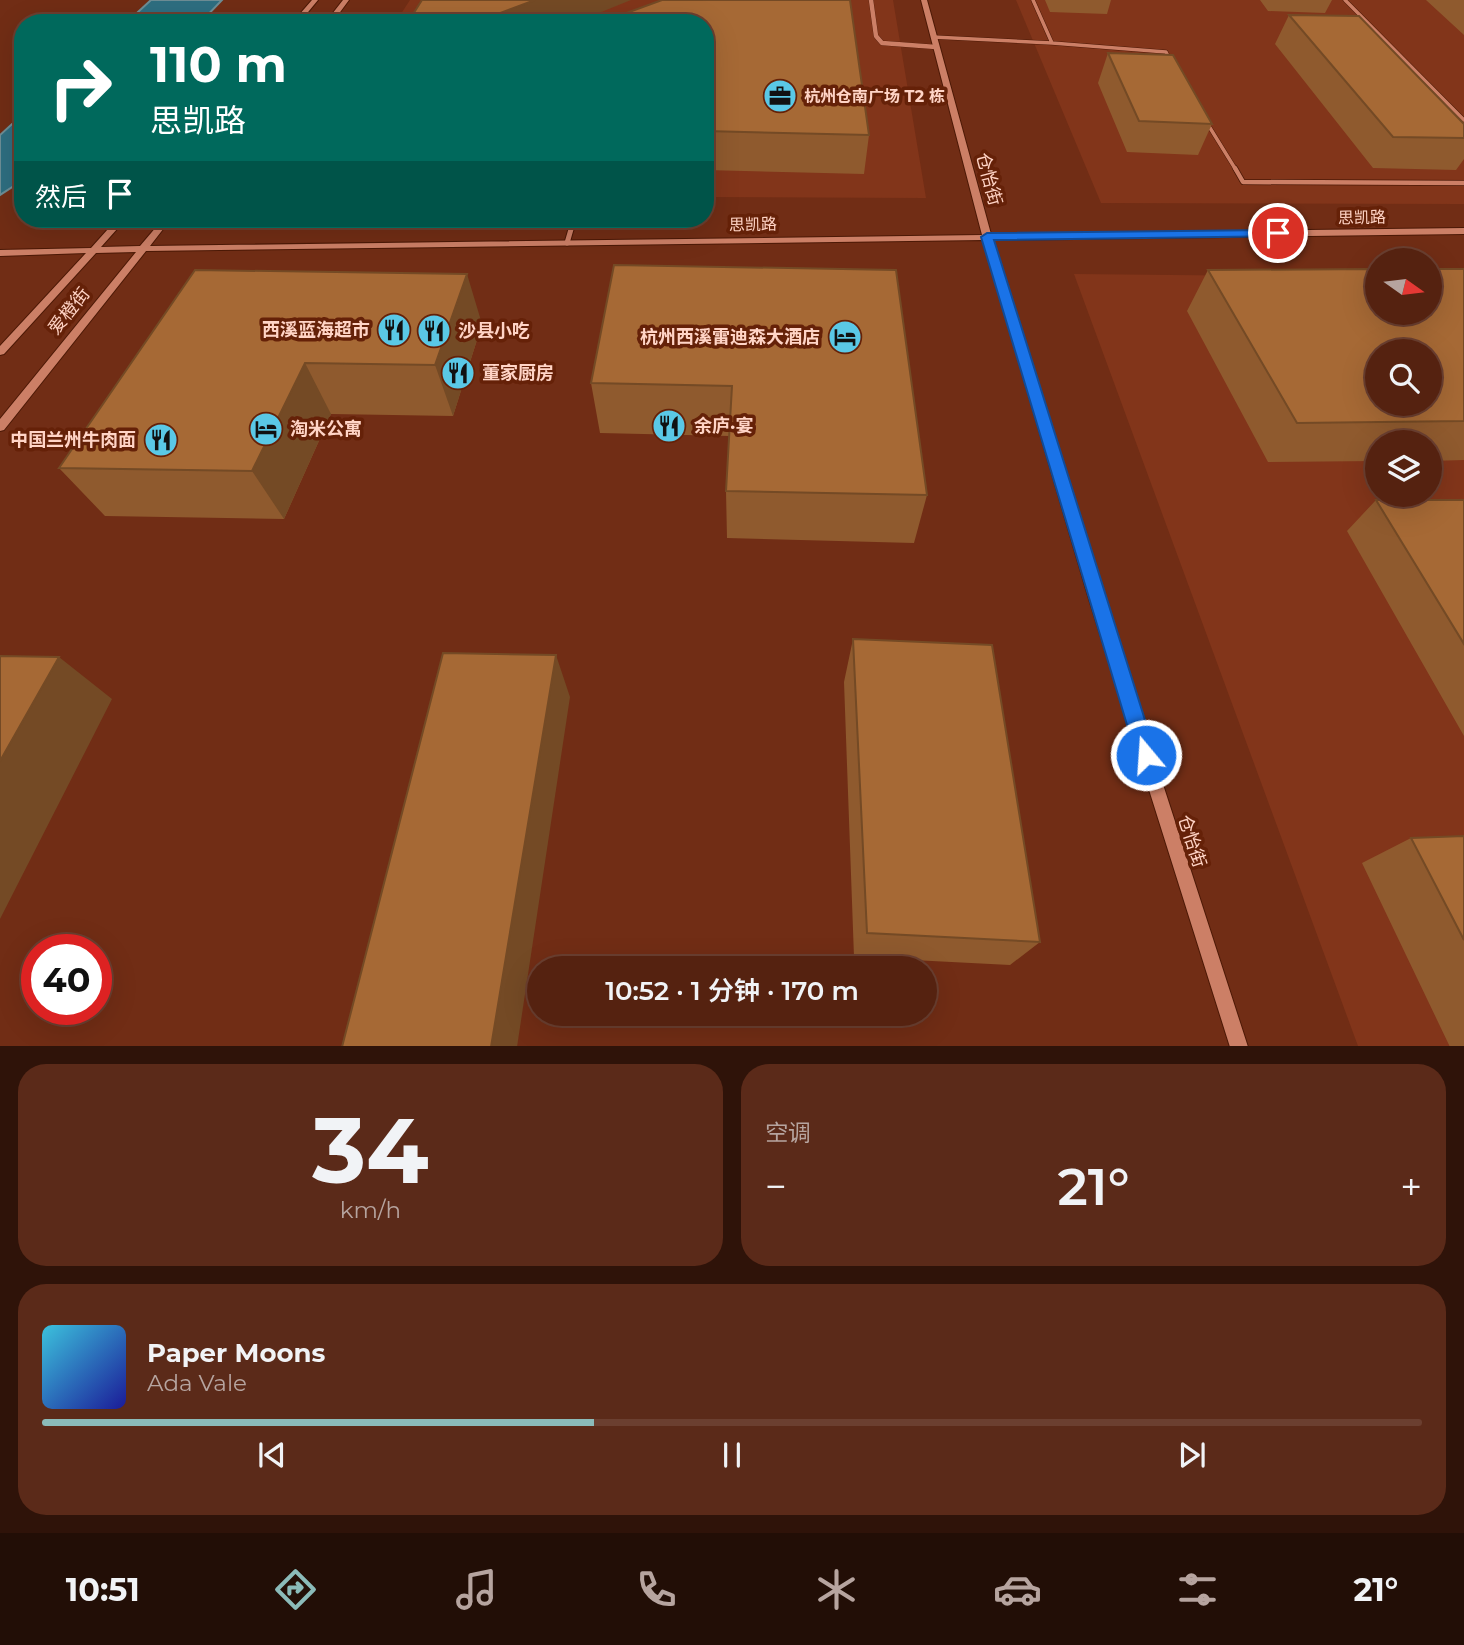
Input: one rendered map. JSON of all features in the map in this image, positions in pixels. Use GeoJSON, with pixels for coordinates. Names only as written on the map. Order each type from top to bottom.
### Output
{"type":"FeatureCollection","features":[{"type":"Feature","properties":{"kind":"street"},"geometry":{"type":"LineString","coordinates":[[303,14],[315,0]]}},
{"type":"Feature","properties":{"kind":"street"},"geometry":{"type":"LineString","coordinates":[[335,14],[346,0]]}},
{"type":"Feature","properties":{"kind":"street"},"geometry":{"type":"LineString","coordinates":[[871,0],[876,36],[882,43],[934,42]]}},
{"type":"Feature","properties":{"kind":"street","name":"仓怡街"},"geometry":{"type":"LineString","coordinates":[[924,0],[987,237],[1096,596],[1239,1046]]}},
{"type":"Feature","properties":{"kind":"street","name":"爱橙街"},"geometry":{"type":"LineString","coordinates":[[0,352],[114,228]]}},
{"type":"Feature","properties":{"kind":"street","name":"爱橙街"},"geometry":{"type":"LineString","coordinates":[[0,427],[160,228]]}},
{"type":"Feature","properties":{"kind":"street"},"geometry":{"type":"LineString","coordinates":[[567,243],[571,228]]}},
{"type":"Feature","properties":{"kind":"street","name":"思凯路"},"geometry":{"type":"LineString","coordinates":[[0,253],[143,248],[1464,231]]}},
{"type":"Feature","properties":{"kind":"lane"},"geometry":{"type":"LineString","coordinates":[[1033,0],[1052,43]]}},
{"type":"Feature","properties":{"kind":"lane"},"geometry":{"type":"LineString","coordinates":[[1345,0],[1464,120]]}},
{"type":"Feature","properties":{"kind":"lane"},"geometry":{"type":"LineString","coordinates":[[934,42],[1052,43],[1166,52],[1173,64]]}},
{"type":"Feature","properties":{"kind":"lane"},"geometry":{"type":"LineString","coordinates":[[1201,111],[1243,183],[1464,183]]}},
{"type":"Feature","properties":{"kind":"shaded area"},"geometry":{"type":"Polygon","coordinates":[[[410,0],[893,0],[926,198],[714,197],[714,14],[401,14],[410,0]]]}},
{"type":"Feature","properties":{"kind":"shaded area"},"geometry":{"type":"Polygon","coordinates":[[[1016,0],[1464,0],[1464,204],[1101,203],[1016,0]]]}},
{"type":"Feature","properties":{"kind":"shaded area"},"geometry":{"type":"Polygon","coordinates":[[[1074,274],[1365,277],[1365,326],[1442,326],[1442,301],[1464,278],[1464,1046],[1358,1046],[1074,274]]]}},
{"type":"Feature","properties":{"kind":"water"},"geometry":{"type":"Polygon","coordinates":[[[151,0],[222,0],[209,14],[136,14],[151,0]]]}},
{"type":"Feature","properties":{"kind":"water"},"geometry":{"type":"Polygon","coordinates":[[[14,122],[14,186],[0,195],[0,135],[14,122]]]}},
{"type":"Feature","properties":{"kind":"building"},"geometry":{"type":"Polygon","coordinates":[[[422,0],[535,0],[498,14],[413,14],[422,0]]]}},
{"type":"Feature","properties":{"kind":"building","name":"杭州仓南广场 T2 栋"},"geometry":{"type":"Polygon","coordinates":[[[662,0],[850,0],[869,135],[714,131],[714,14],[624,14],[662,0]]]}},
{"type":"Feature","properties":{"kind":"building"},"geometry":{"type":"Polygon","coordinates":[[[1289,15],[1359,16],[1464,124],[1464,138],[1393,137],[1289,15]]]}},
{"type":"Feature","properties":{"kind":"building"},"geometry":{"type":"Polygon","coordinates":[[[1108,53],[1173,55],[1212,124],[1139,121],[1108,53]]]}},
{"type":"Feature","properties":{"kind":"building"},"geometry":{"type":"Polygon","coordinates":[[[614,265],[896,270],[927,495],[726,491],[732,386],[591,383],[614,265]]]}},
{"type":"Feature","properties":{"kind":"building"},"geometry":{"type":"Polygon","coordinates":[[[1365,269],[1365,326],[1442,326],[1442,269],[1464,269],[1464,421],[1297,423],[1208,270],[1365,269]]]}},
{"type":"Feature","properties":{"kind":"building"},"geometry":{"type":"Polygon","coordinates":[[[195,270],[467,274],[435,365],[305,363],[252,471],[59,468],[195,270]]]}},
{"type":"Feature","properties":{"kind":"building"},"geometry":{"type":"Polygon","coordinates":[[[1442,500],[1464,500],[1464,644],[1380,507],[1442,507],[1442,500]]]}},
{"type":"Feature","properties":{"kind":"building"},"geometry":{"type":"Polygon","coordinates":[[[853,639],[992,645],[1040,942],[867,933],[853,639]]]}},
{"type":"Feature","properties":{"kind":"building"},"geometry":{"type":"Polygon","coordinates":[[[443,653],[556,655],[491,1046],[342,1046],[443,653]]]}},
{"type":"Feature","properties":{"kind":"building"},"geometry":{"type":"Polygon","coordinates":[[[0,656],[59,657],[0,761],[0,656]]]}},
{"type":"Feature","properties":{"kind":"building"},"geometry":{"type":"Polygon","coordinates":[[[1464,836],[1464,940],[1411,838],[1464,836]]]}},
{"type":"Feature","properties":{"kind":"place","name":"杭州仓南广场 T2 栋"},"geometry":{"type":"Point","coordinates":[780,96]}},
{"type":"Feature","properties":{"kind":"place","name":"西溪蓝海超市"},"geometry":{"type":"Point","coordinates":[394,330]}},
{"type":"Feature","properties":{"kind":"place","name":"沙县小吃"},"geometry":{"type":"Point","coordinates":[434,331]}},
{"type":"Feature","properties":{"kind":"place","name":"杭州西溪雷迪森大酒店"},"geometry":{"type":"Point","coordinates":[845,337]}},
{"type":"Feature","properties":{"kind":"place","name":"董家厨房"},"geometry":{"type":"Point","coordinates":[458,373]}},
{"type":"Feature","properties":{"kind":"place","name":"余庐·宴"},"geometry":{"type":"Point","coordinates":[669,426]}},
{"type":"Feature","properties":{"kind":"place","name":"淘米公寓"},"geometry":{"type":"Point","coordinates":[266,429]}},
{"type":"Feature","properties":{"kind":"place","name":"中国兰州牛肉面"},"geometry":{"type":"Point","coordinates":[161,440]}},
{"type":"Feature","properties":{"kind":"route"},"geometry":{"type":"LineString","coordinates":[[1146,755],[987,237],[1278,233]]}}]}
